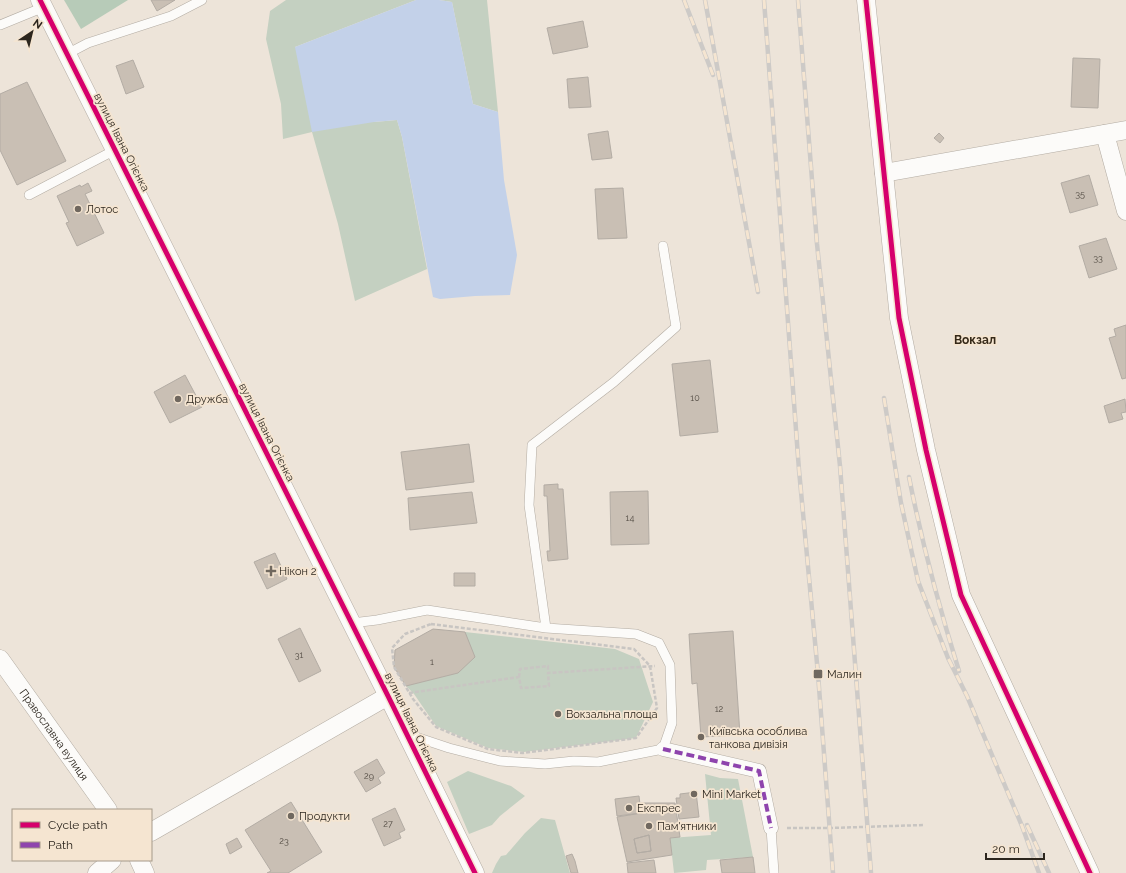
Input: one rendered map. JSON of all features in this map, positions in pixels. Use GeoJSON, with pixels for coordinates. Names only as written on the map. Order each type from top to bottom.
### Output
{"type":"FeatureCollection","features":[{"type":"Feature","properties":{"kind":"street"},"geometry":{"type":"LineString","coordinates":[[866,0],[899,318],[926,450],[961,596],[1090,873]]}},
{"type":"Feature","properties":{"kind":"street","name":"вулиця Івана Огієнка"},"geometry":{"type":"LineString","coordinates":[[42,3],[352,623],[475,873]]}},
{"type":"Feature","properties":{"kind":"street"},"geometry":{"type":"LineString","coordinates":[[884,173],[1126,130]]}},
{"type":"Feature","properties":{"kind":"street"},"geometry":{"type":"LineString","coordinates":[[1105,134],[1126,212]]}},
{"type":"Feature","properties":{"kind":"street","name":"Православна вулиця"},"geometry":{"type":"LineString","coordinates":[[0,659],[107,809]]}},
{"type":"Feature","properties":{"kind":"street"},"geometry":{"type":"LineString","coordinates":[[152,831],[388,696]]}},
{"type":"Feature","properties":{"kind":"street"},"geometry":{"type":"LineString","coordinates":[[663,749],[759,771],[771,828]]}},
{"type":"Feature","properties":{"kind":"street"},"geometry":{"type":"LineString","coordinates":[[97,873],[111,861]]}},
{"type":"Feature","properties":{"kind":"street"},"geometry":{"type":"LineString","coordinates":[[139,861],[145,873]]}},
{"type":"Feature","properties":{"kind":"lane"},"geometry":{"type":"LineString","coordinates":[[67,54],[88,43],[171,16],[202,0]]}},
{"type":"Feature","properties":{"kind":"lane"},"geometry":{"type":"LineString","coordinates":[[0,25],[42,3]]}},
{"type":"Feature","properties":{"kind":"lane"},"geometry":{"type":"LineString","coordinates":[[29,194],[115,150]]}},
{"type":"Feature","properties":{"kind":"lane"},"geometry":{"type":"LineString","coordinates":[[546,628],[529,505],[532,446],[614,382],[676,326],[663,246]]}},
{"type":"Feature","properties":{"kind":"lane"},"geometry":{"type":"LineString","coordinates":[[352,623],[377,620],[427,610],[546,628],[636,634],[659,643],[670,665],[672,723],[663,749],[598,762],[574,761],[545,764],[500,761],[449,748],[406,733]]}},
{"type":"Feature","properties":{"kind":"lane"},"geometry":{"type":"LineString","coordinates":[[771,828],[774,873]]}},
{"type":"Feature","properties":{"kind":"path"},"geometry":{"type":"LineString","coordinates":[[431,624],[634,649],[650,666],[657,708],[636,738],[524,753],[488,749],[436,727],[410,693],[394,667],[392,648],[405,634],[431,624]]}},
{"type":"Feature","properties":{"kind":"path"},"geometry":{"type":"LineString","coordinates":[[548,673],[670,665]]}},
{"type":"Feature","properties":{"kind":"path"},"geometry":{"type":"LineString","coordinates":[[548,666],[549,686],[521,688],[519,676],[520,669],[548,666]]}},
{"type":"Feature","properties":{"kind":"path"},"geometry":{"type":"LineString","coordinates":[[388,696],[519,676]]}},
{"type":"Feature","properties":{"kind":"path"},"geometry":{"type":"LineString","coordinates":[[771,828],[923,825]]}},
{"type":"Feature","properties":{"kind":"green space"},"geometry":{"type":"Polygon","coordinates":[[[64,0],[128,0],[81,29],[64,0]]]}},
{"type":"Feature","properties":{"kind":"green space"},"geometry":{"type":"Polygon","coordinates":[[[286,0],[416,0],[295,47],[374,122],[397,120],[402,137],[427,269],[355,301],[338,224],[312,132],[283,139],[281,104],[266,39],[270,11],[286,0]]]}},
{"type":"Feature","properties":{"kind":"green space"},"geometry":{"type":"Polygon","coordinates":[[[439,0],[487,0],[498,112],[473,104],[452,2],[439,0]]]}},
{"type":"Feature","properties":{"kind":"green space"},"geometry":{"type":"Polygon","coordinates":[[[465,632],[615,649],[639,659],[653,702],[636,738],[524,752],[488,748],[436,726],[414,694],[406,686],[458,673],[465,632]]]}},
{"type":"Feature","properties":{"kind":"green space"},"geometry":{"type":"Polygon","coordinates":[[[468,771],[511,786],[525,796],[500,816],[492,825],[469,834],[447,782],[468,771]]]}},
{"type":"Feature","properties":{"kind":"green space"},"geometry":{"type":"Polygon","coordinates":[[[705,774],[720,778],[738,779],[753,857],[707,860],[706,870],[674,873],[670,838],[711,835],[705,774]]]}},
{"type":"Feature","properties":{"kind":"green space"},"geometry":{"type":"Polygon","coordinates":[[[541,818],[555,820],[570,873],[492,873],[501,856],[506,855],[525,833],[541,818]]]}},
{"type":"Feature","properties":{"kind":"water"},"geometry":{"type":"Polygon","coordinates":[[[416,0],[439,0],[452,2],[473,104],[498,112],[504,180],[517,255],[510,295],[440,299],[433,297],[402,137],[397,120],[374,122],[312,132],[295,47],[416,0]]]}},
{"type":"Feature","properties":{"kind":"building"},"geometry":{"type":"Polygon","coordinates":[[[151,0],[175,0],[157,11],[151,0]]]}},
{"type":"Feature","properties":{"kind":"building"},"geometry":{"type":"Polygon","coordinates":[[[583,21],[588,47],[553,54],[547,28],[583,21]]]}},
{"type":"Feature","properties":{"kind":"building"},"geometry":{"type":"Polygon","coordinates":[[[1073,58],[1100,59],[1098,108],[1071,107],[1073,58]]]}},
{"type":"Feature","properties":{"kind":"building"},"geometry":{"type":"Polygon","coordinates":[[[133,60],[144,87],[126,94],[116,66],[133,60]]]}},
{"type":"Feature","properties":{"kind":"building"},"geometry":{"type":"Polygon","coordinates":[[[588,77],[591,107],[569,108],[567,79],[588,77]]]}},
{"type":"Feature","properties":{"kind":"building"},"geometry":{"type":"Polygon","coordinates":[[[27,82],[66,161],[17,185],[0,150],[0,94],[27,82]]]}},
{"type":"Feature","properties":{"kind":"building"},"geometry":{"type":"Polygon","coordinates":[[[608,131],[612,158],[592,160],[588,134],[608,131]]]}},
{"type":"Feature","properties":{"kind":"building"},"geometry":{"type":"Polygon","coordinates":[[[939,133],[944,138],[940,143],[934,138],[939,133]]]}},
{"type":"Feature","properties":{"kind":"building"},"geometry":{"type":"Polygon","coordinates":[[[1089,175],[1098,205],[1070,213],[1061,183],[1089,175]]]}},
{"type":"Feature","properties":{"kind":"building","name":"Лотос"},"geometry":{"type":"Polygon","coordinates":[[[88,183],[92,191],[85,194],[104,233],[77,246],[66,223],[69,222],[57,196],[80,185],[81,187],[88,183]]]}},
{"type":"Feature","properties":{"kind":"building"},"geometry":{"type":"Polygon","coordinates":[[[623,188],[627,238],[598,239],[595,189],[623,188]]]}},
{"type":"Feature","properties":{"kind":"building"},"geometry":{"type":"Polygon","coordinates":[[[1106,238],[1117,269],[1089,278],[1079,246],[1106,238]]]}},
{"type":"Feature","properties":{"kind":"building"},"geometry":{"type":"Polygon","coordinates":[[[1126,325],[1126,378],[1122,379],[1109,338],[1116,336],[1114,329],[1126,325]]]}},
{"type":"Feature","properties":{"kind":"building"},"geometry":{"type":"Polygon","coordinates":[[[710,360],[718,432],[680,436],[672,364],[710,360]]]}},
{"type":"Feature","properties":{"kind":"building","name":"Дружба"},"geometry":{"type":"Polygon","coordinates":[[[185,375],[202,407],[170,423],[154,392],[185,375]]]}},
{"type":"Feature","properties":{"kind":"building"},"geometry":{"type":"Polygon","coordinates":[[[1125,399],[1126,412],[1121,413],[1123,419],[1109,423],[1104,406],[1125,399]]]}},
{"type":"Feature","properties":{"kind":"building"},"geometry":{"type":"Polygon","coordinates":[[[469,444],[474,482],[406,490],[401,452],[469,444]]]}},
{"type":"Feature","properties":{"kind":"building"},"geometry":{"type":"Polygon","coordinates":[[[558,484],[558,489],[563,489],[568,559],[548,561],[547,551],[550,551],[547,496],[544,496],[544,485],[558,484]]]}},
{"type":"Feature","properties":{"kind":"building"},"geometry":{"type":"Polygon","coordinates":[[[648,491],[649,544],[611,545],[610,492],[648,491]]]}},
{"type":"Feature","properties":{"kind":"building"},"geometry":{"type":"Polygon","coordinates":[[[472,492],[477,523],[410,530],[408,498],[472,492]]]}},
{"type":"Feature","properties":{"kind":"building","name":"Нікон 2"},"geometry":{"type":"Polygon","coordinates":[[[275,553],[287,579],[267,589],[254,562],[275,553]]]}},
{"type":"Feature","properties":{"kind":"building"},"geometry":{"type":"Polygon","coordinates":[[[454,573],[475,573],[475,586],[454,586],[454,573]]]}},
{"type":"Feature","properties":{"kind":"building"},"geometry":{"type":"Polygon","coordinates":[[[300,628],[321,671],[299,682],[278,639],[300,628]]]}},
{"type":"Feature","properties":{"kind":"building"},"geometry":{"type":"Polygon","coordinates":[[[433,629],[465,632],[475,657],[458,673],[406,686],[394,667],[395,650],[433,629]]]}},
{"type":"Feature","properties":{"kind":"building"},"geometry":{"type":"Polygon","coordinates":[[[733,631],[740,735],[701,737],[697,683],[692,684],[689,634],[733,631]]]}},
{"type":"Feature","properties":{"kind":"building"},"geometry":{"type":"Polygon","coordinates":[[[377,759],[385,773],[378,778],[381,783],[366,792],[354,772],[377,759]]]}},
{"type":"Feature","properties":{"kind":"building"},"geometry":{"type":"Polygon","coordinates":[[[696,792],[699,817],[679,819],[676,798],[680,798],[680,794],[696,792]]]}},
{"type":"Feature","properties":{"kind":"building","name":"Експрес"},"geometry":{"type":"Polygon","coordinates":[[[639,796],[641,813],[617,816],[615,799],[639,796]]]}},
{"type":"Feature","properties":{"kind":"building"},"geometry":{"type":"Polygon","coordinates":[[[291,802],[322,852],[288,873],[267,873],[271,871],[245,830],[291,802]]]}},
{"type":"Feature","properties":{"kind":"building","name":"Пам'ятники"},"geometry":{"type":"Polygon","coordinates":[[[640,803],[675,803],[680,837],[670,838],[672,855],[627,862],[617,817],[642,813],[640,803]],[[649,835],[634,839],[637,853],[651,851],[649,835]]]}},
{"type":"Feature","properties":{"kind":"building"},"geometry":{"type":"Polygon","coordinates":[[[395,808],[405,830],[399,833],[401,838],[384,846],[372,819],[395,808]]]}},
{"type":"Feature","properties":{"kind":"building"},"geometry":{"type":"Polygon","coordinates":[[[649,835],[651,851],[637,853],[634,839],[649,835]]]}},
{"type":"Feature","properties":{"kind":"building"},"geometry":{"type":"Polygon","coordinates":[[[237,838],[242,847],[230,854],[226,844],[237,838]]]}},
{"type":"Feature","properties":{"kind":"building"},"geometry":{"type":"Polygon","coordinates":[[[572,854],[578,873],[571,873],[566,856],[572,854]]]}},
{"type":"Feature","properties":{"kind":"building"},"geometry":{"type":"Polygon","coordinates":[[[753,857],[755,873],[722,873],[720,860],[753,857]]]}},
{"type":"Feature","properties":{"kind":"building"},"geometry":{"type":"Polygon","coordinates":[[[654,860],[656,873],[628,873],[627,863],[654,860]]]}},
{"type":"Feature","properties":{"kind":"railway"},"geometry":{"type":"LineString","coordinates":[[684,0],[713,75]]}},
{"type":"Feature","properties":{"kind":"railway"},"geometry":{"type":"LineString","coordinates":[[705,0],[758,292]]}},
{"type":"Feature","properties":{"kind":"railway"},"geometry":{"type":"LineString","coordinates":[[764,0],[799,470],[818,674],[833,873]]}},
{"type":"Feature","properties":{"kind":"railway"},"geometry":{"type":"LineString","coordinates":[[798,0],[817,244],[840,466],[871,873]]}},
{"type":"Feature","properties":{"kind":"railway"},"geometry":{"type":"LineString","coordinates":[[884,398],[901,503],[918,581],[948,658],[967,696],[1022,826],[1039,873]]}},
{"type":"Feature","properties":{"kind":"railway"},"geometry":{"type":"LineString","coordinates":[[909,477],[931,575],[959,671]]}},
{"type":"Feature","properties":{"kind":"railway"},"geometry":{"type":"LineString","coordinates":[[1027,825],[1049,873]]}},
{"type":"Feature","properties":{"kind":"marked path"},"geometry":{"type":"LineString","coordinates":[[663,749],[759,771],[771,828]]}},
{"type":"Feature","properties":{"kind":"cycle path"},"geometry":{"type":"LineString","coordinates":[[40,0],[475,873]]}},
{"type":"Feature","properties":{"kind":"cycle path"},"geometry":{"type":"LineString","coordinates":[[866,0],[899,318],[926,450],[961,595],[1090,873]]}},
{"type":"Feature","properties":{"kind":"place","name":"Лотос"},"geometry":{"type":"Point","coordinates":[78,209]}},
{"type":"Feature","properties":{"kind":"place","name":"Дружба"},"geometry":{"type":"Point","coordinates":[178,399]}},
{"type":"Feature","properties":{"kind":"place","name":"Нікон 2"},"geometry":{"type":"Point","coordinates":[271,571]}},
{"type":"Feature","properties":{"kind":"place","name":"Малин"},"geometry":{"type":"Point","coordinates":[818,674]}},
{"type":"Feature","properties":{"kind":"place","name":"Вокзальна площа"},"geometry":{"type":"Point","coordinates":[558,714]}},
{"type":"Feature","properties":{"kind":"place","name":"Київська особлива танкова дивізія"},"geometry":{"type":"Point","coordinates":[701,737]}},
{"type":"Feature","properties":{"kind":"place","name":"Mini Market"},"geometry":{"type":"Point","coordinates":[694,794]}},
{"type":"Feature","properties":{"kind":"place","name":"Експрес"},"geometry":{"type":"Point","coordinates":[629,808]}},
{"type":"Feature","properties":{"kind":"place","name":"Продукти"},"geometry":{"type":"Point","coordinates":[291,816]}},
{"type":"Feature","properties":{"kind":"place","name":"Пам'ятники"},"geometry":{"type":"Point","coordinates":[649,826]}},
{"type":"Feature","properties":{"kind":"district","name":"Вокзал"},"geometry":{"type":"Point","coordinates":[975,340]}}]}
